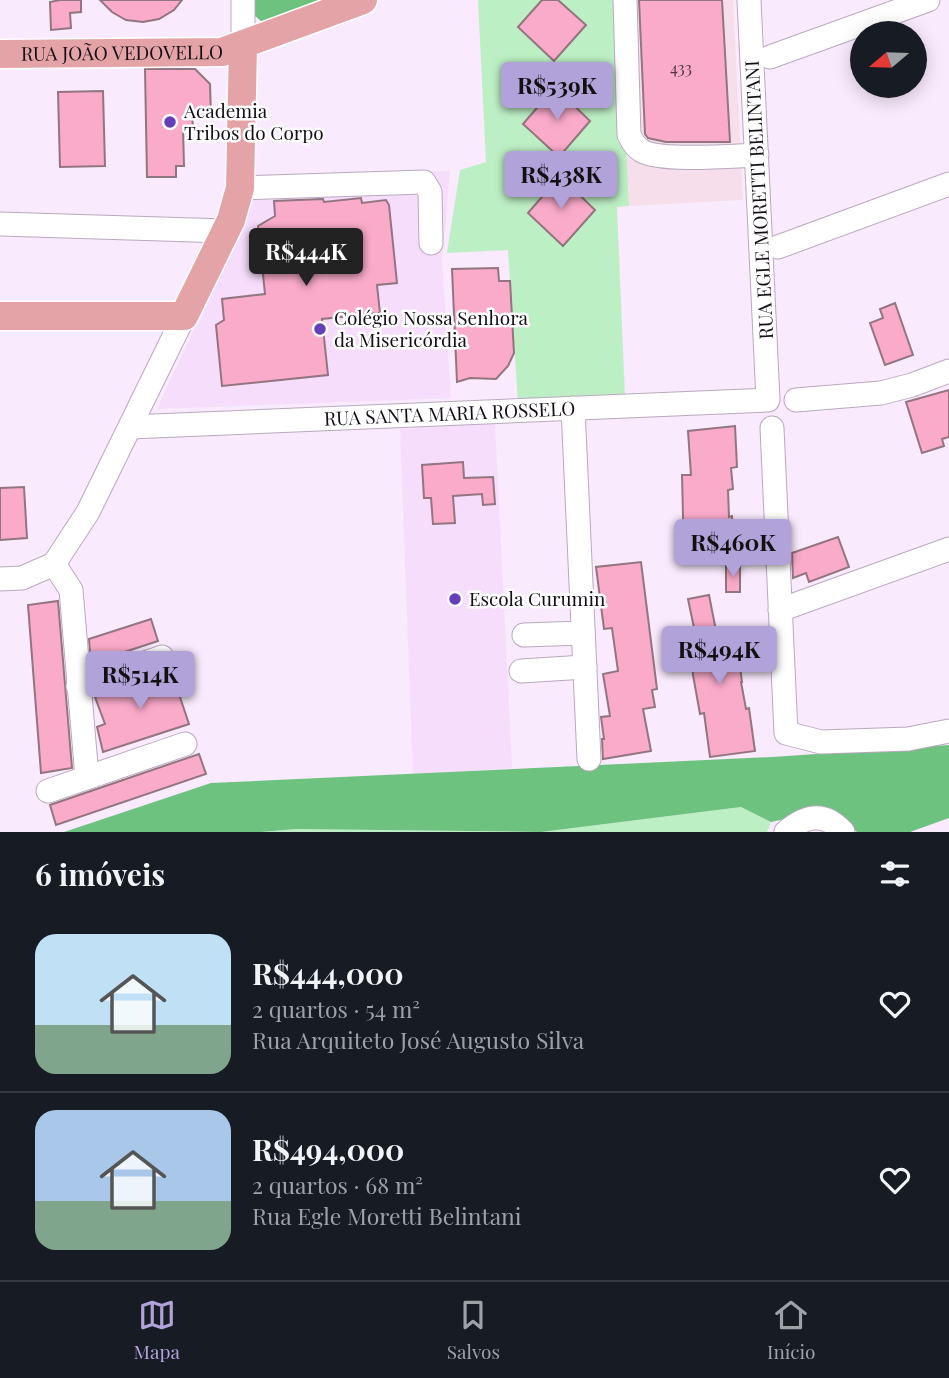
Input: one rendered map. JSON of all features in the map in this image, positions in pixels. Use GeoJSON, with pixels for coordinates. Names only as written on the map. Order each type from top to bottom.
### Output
{"type":"FeatureCollection","features":[{"type":"Feature","properties":{"kind":"main road","name":"RUA JOÃO VEDOVELLO"},"geometry":{"type":"LineString","coordinates":[[0,54],[222,52],[363,0]]}},
{"type":"Feature","properties":{"kind":"main road"},"geometry":{"type":"LineString","coordinates":[[0,316],[184,316],[231,220],[240,188],[243,45]]}},
{"type":"Feature","properties":{"kind":"street"},"geometry":{"type":"LineString","coordinates":[[243,0],[243,45]]}},
{"type":"Feature","properties":{"kind":"street"},"geometry":{"type":"LineString","coordinates":[[625,0],[629,135],[634,144],[643,152],[661,156],[757,155]]}},
{"type":"Feature","properties":{"kind":"street","name":"RUA EGLE MORETTI BELINTANI"},"geometry":{"type":"LineString","coordinates":[[749,0],[768,400]]}},
{"type":"Feature","properties":{"kind":"street"},"geometry":{"type":"LineString","coordinates":[[770,57],[928,0]]}},
{"type":"Feature","properties":{"kind":"street"},"geometry":{"type":"LineString","coordinates":[[240,188],[424,182],[430,192],[431,243]]}},
{"type":"Feature","properties":{"kind":"street"},"geometry":{"type":"LineString","coordinates":[[778,247],[949,184]]}},
{"type":"Feature","properties":{"kind":"street"},"geometry":{"type":"LineString","coordinates":[[0,224],[226,231]]}},
{"type":"Feature","properties":{"kind":"street"},"geometry":{"type":"LineString","coordinates":[[0,579],[22,578],[54,564],[88,512],[184,316]]}},
{"type":"Feature","properties":{"kind":"street"},"geometry":{"type":"LineString","coordinates":[[796,400],[881,393],[949,371]]}},
{"type":"Feature","properties":{"kind":"street","name":"RUA SANTA MARIA ROSSELO"},"geometry":{"type":"LineString","coordinates":[[130,426],[768,400]]}},
{"type":"Feature","properties":{"kind":"street"},"geometry":{"type":"LineString","coordinates":[[573,408],[589,759]]}},
{"type":"Feature","properties":{"kind":"street"},"geometry":{"type":"LineString","coordinates":[[772,428],[786,733],[821,742],[908,739],[949,731]]}},
{"type":"Feature","properties":{"kind":"street"},"geometry":{"type":"LineString","coordinates":[[780,610],[949,549]]}},
{"type":"Feature","properties":{"kind":"street"},"geometry":{"type":"LineString","coordinates":[[54,564],[71,590],[87,777]]}},
{"type":"Feature","properties":{"kind":"street"},"geometry":{"type":"LineString","coordinates":[[524,635],[583,633]]}},
{"type":"Feature","properties":{"kind":"street"},"geometry":{"type":"LineString","coordinates":[[78,686],[162,657]]}},
{"type":"Feature","properties":{"kind":"street"},"geometry":{"type":"LineString","coordinates":[[521,671],[585,667]]}},
{"type":"Feature","properties":{"kind":"street"},"geometry":{"type":"LineString","coordinates":[[48,792],[185,744]]}},
{"type":"Feature","properties":{"kind":"street"},"geometry":{"type":"LineString","coordinates":[[786,832],[800,820],[818,817],[835,823],[843,832]]}},
{"type":"Feature","properties":{"kind":"shaded area"},"geometry":{"type":"Polygon","coordinates":[[[619,0],[733,0],[743,200],[629,206],[619,0]]]}},
{"type":"Feature","properties":{"kind":"shaded area","name":"Colégio Nossa Senhora da Misericórdia"},"geometry":{"type":"Polygon","coordinates":[[[450,171],[442,261],[451,398],[157,409],[247,215],[251,175],[450,171]]]}},
{"type":"Feature","properties":{"kind":"shaded area","name":"Escola Curumin"},"geometry":{"type":"Polygon","coordinates":[[[495,423],[512,768],[413,775],[400,429],[495,423]]]}},
{"type":"Feature","properties":{"kind":"green space"},"geometry":{"type":"Polygon","coordinates":[[[253,0],[327,0],[265,25],[252,13],[253,0]]]}},
{"type":"Feature","properties":{"kind":"green space"},"geometry":{"type":"Polygon","coordinates":[[[478,0],[619,0],[629,206],[617,207],[625,398],[518,403],[508,250],[447,253],[460,170],[486,162],[478,0]]]}},
{"type":"Feature","properties":{"kind":"green space"},"geometry":{"type":"Polygon","coordinates":[[[949,745],[949,818],[910,832],[857,832],[830,809],[771,822],[741,807],[541,832],[296,829],[261,832],[64,832],[211,783],[772,757],[949,745]]]}},
{"type":"Feature","properties":{"kind":"green space"},"geometry":{"type":"Polygon","coordinates":[[[741,807],[771,822],[767,832],[541,832],[741,807]]]}},
{"type":"Feature","properties":{"kind":"green space"},"geometry":{"type":"Polygon","coordinates":[[[296,829],[541,832],[261,832],[296,829]]]}},
{"type":"Feature","properties":{"kind":"building"},"geometry":{"type":"Polygon","coordinates":[[[81,0],[81,12],[70,13],[71,28],[51,30],[50,2],[81,0]]]}},
{"type":"Feature","properties":{"kind":"building"},"geometry":{"type":"Polygon","coordinates":[[[100,0],[182,0],[174,10],[159,19],[143,22],[126,20],[112,12],[100,0]]]}},
{"type":"Feature","properties":{"kind":"building"},"geometry":{"type":"Polygon","coordinates":[[[542,0],[558,0],[586,25],[554,61],[518,27],[542,0]]]}},
{"type":"Feature","properties":{"kind":"building"},"geometry":{"type":"Polygon","coordinates":[[[639,0],[722,0],[730,142],[666,142],[648,138],[645,134],[639,0]]]}},
{"type":"Feature","properties":{"kind":"building","name":"Academia Tribos do Corpo"},"geometry":{"type":"Polygon","coordinates":[[[145,69],[195,69],[210,84],[211,116],[192,117],[193,126],[183,127],[184,166],[176,166],[176,177],[147,177],[145,69]]]}},
{"type":"Feature","properties":{"kind":"building"},"geometry":{"type":"Polygon","coordinates":[[[555,87],[590,121],[559,157],[523,124],[555,87]]]}},
{"type":"Feature","properties":{"kind":"building"},"geometry":{"type":"Polygon","coordinates":[[[103,91],[105,166],[60,167],[58,92],[103,91]]]}},
{"type":"Feature","properties":{"kind":"building"},"geometry":{"type":"Polygon","coordinates":[[[560,176],[595,210],[563,246],[528,213],[560,176]]]}},
{"type":"Feature","properties":{"kind":"building"},"geometry":{"type":"Polygon","coordinates":[[[361,198],[362,203],[386,200],[389,205],[397,283],[377,285],[380,313],[322,319],[328,375],[222,386],[216,325],[224,320],[222,299],[265,294],[258,226],[275,216],[274,201],[323,199],[324,202],[361,198]]]}},
{"type":"Feature","properties":{"kind":"building"},"geometry":{"type":"Polygon","coordinates":[[[498,268],[499,281],[510,281],[514,353],[508,366],[496,379],[470,378],[457,382],[452,269],[498,268]]]}},
{"type":"Feature","properties":{"kind":"building"},"geometry":{"type":"Polygon","coordinates":[[[895,303],[913,355],[885,365],[870,323],[883,318],[880,309],[895,303]]]}},
{"type":"Feature","properties":{"kind":"building"},"geometry":{"type":"Polygon","coordinates":[[[949,390],[949,437],[942,439],[944,446],[922,453],[906,402],[949,390]]]}},
{"type":"Feature","properties":{"kind":"building"},"geometry":{"type":"Polygon","coordinates":[[[735,426],[737,467],[731,468],[733,489],[728,490],[733,535],[730,535],[731,556],[684,559],[682,475],[691,475],[688,431],[735,426]]]}},
{"type":"Feature","properties":{"kind":"building"},"geometry":{"type":"Polygon","coordinates":[[[463,462],[464,478],[493,477],[495,504],[483,505],[482,494],[453,496],[455,523],[433,524],[431,498],[424,498],[422,465],[463,462]]]}},
{"type":"Feature","properties":{"kind":"building"},"geometry":{"type":"Polygon","coordinates":[[[24,487],[27,538],[0,540],[0,488],[24,487]]]}},
{"type":"Feature","properties":{"kind":"building"},"geometry":{"type":"Polygon","coordinates":[[[838,537],[849,567],[809,582],[806,573],[793,578],[792,553],[838,537]]]}},
{"type":"Feature","properties":{"kind":"building"},"geometry":{"type":"Polygon","coordinates":[[[641,562],[657,689],[652,690],[655,707],[643,709],[651,751],[603,759],[601,717],[610,716],[603,674],[618,671],[612,628],[604,629],[596,567],[641,562]]]}},
{"type":"Feature","properties":{"kind":"building"},"geometry":{"type":"Polygon","coordinates":[[[726,566],[740,566],[740,592],[726,592],[726,566]]]}},
{"type":"Feature","properties":{"kind":"building"},"geometry":{"type":"Polygon","coordinates":[[[709,595],[719,646],[737,643],[741,682],[746,709],[749,708],[755,751],[710,757],[704,713],[700,714],[693,675],[691,648],[698,647],[688,599],[709,595]]]}},
{"type":"Feature","properties":{"kind":"building"},"geometry":{"type":"Polygon","coordinates":[[[58,601],[72,768],[41,773],[28,605],[58,601]]]}},
{"type":"Feature","properties":{"kind":"building"},"geometry":{"type":"Polygon","coordinates":[[[151,619],[158,641],[91,663],[89,639],[151,619]]]}},
{"type":"Feature","properties":{"kind":"building"},"geometry":{"type":"Polygon","coordinates":[[[171,670],[189,724],[103,752],[97,727],[105,724],[95,697],[171,670]]]}},
{"type":"Feature","properties":{"kind":"building"},"geometry":{"type":"Polygon","coordinates":[[[199,754],[206,774],[56,825],[50,805],[199,754]]]}},
{"type":"Feature","properties":{"kind":"place","name":"Academia Tribos do Corpo"},"geometry":{"type":"Point","coordinates":[170,122]}},
{"type":"Feature","properties":{"kind":"place","name":"Colégio Nossa Senhora da Misericórdia"},"geometry":{"type":"Point","coordinates":[320,329]}},
{"type":"Feature","properties":{"kind":"place","name":"Escola Curumin"},"geometry":{"type":"Point","coordinates":[455,599]}}]}
